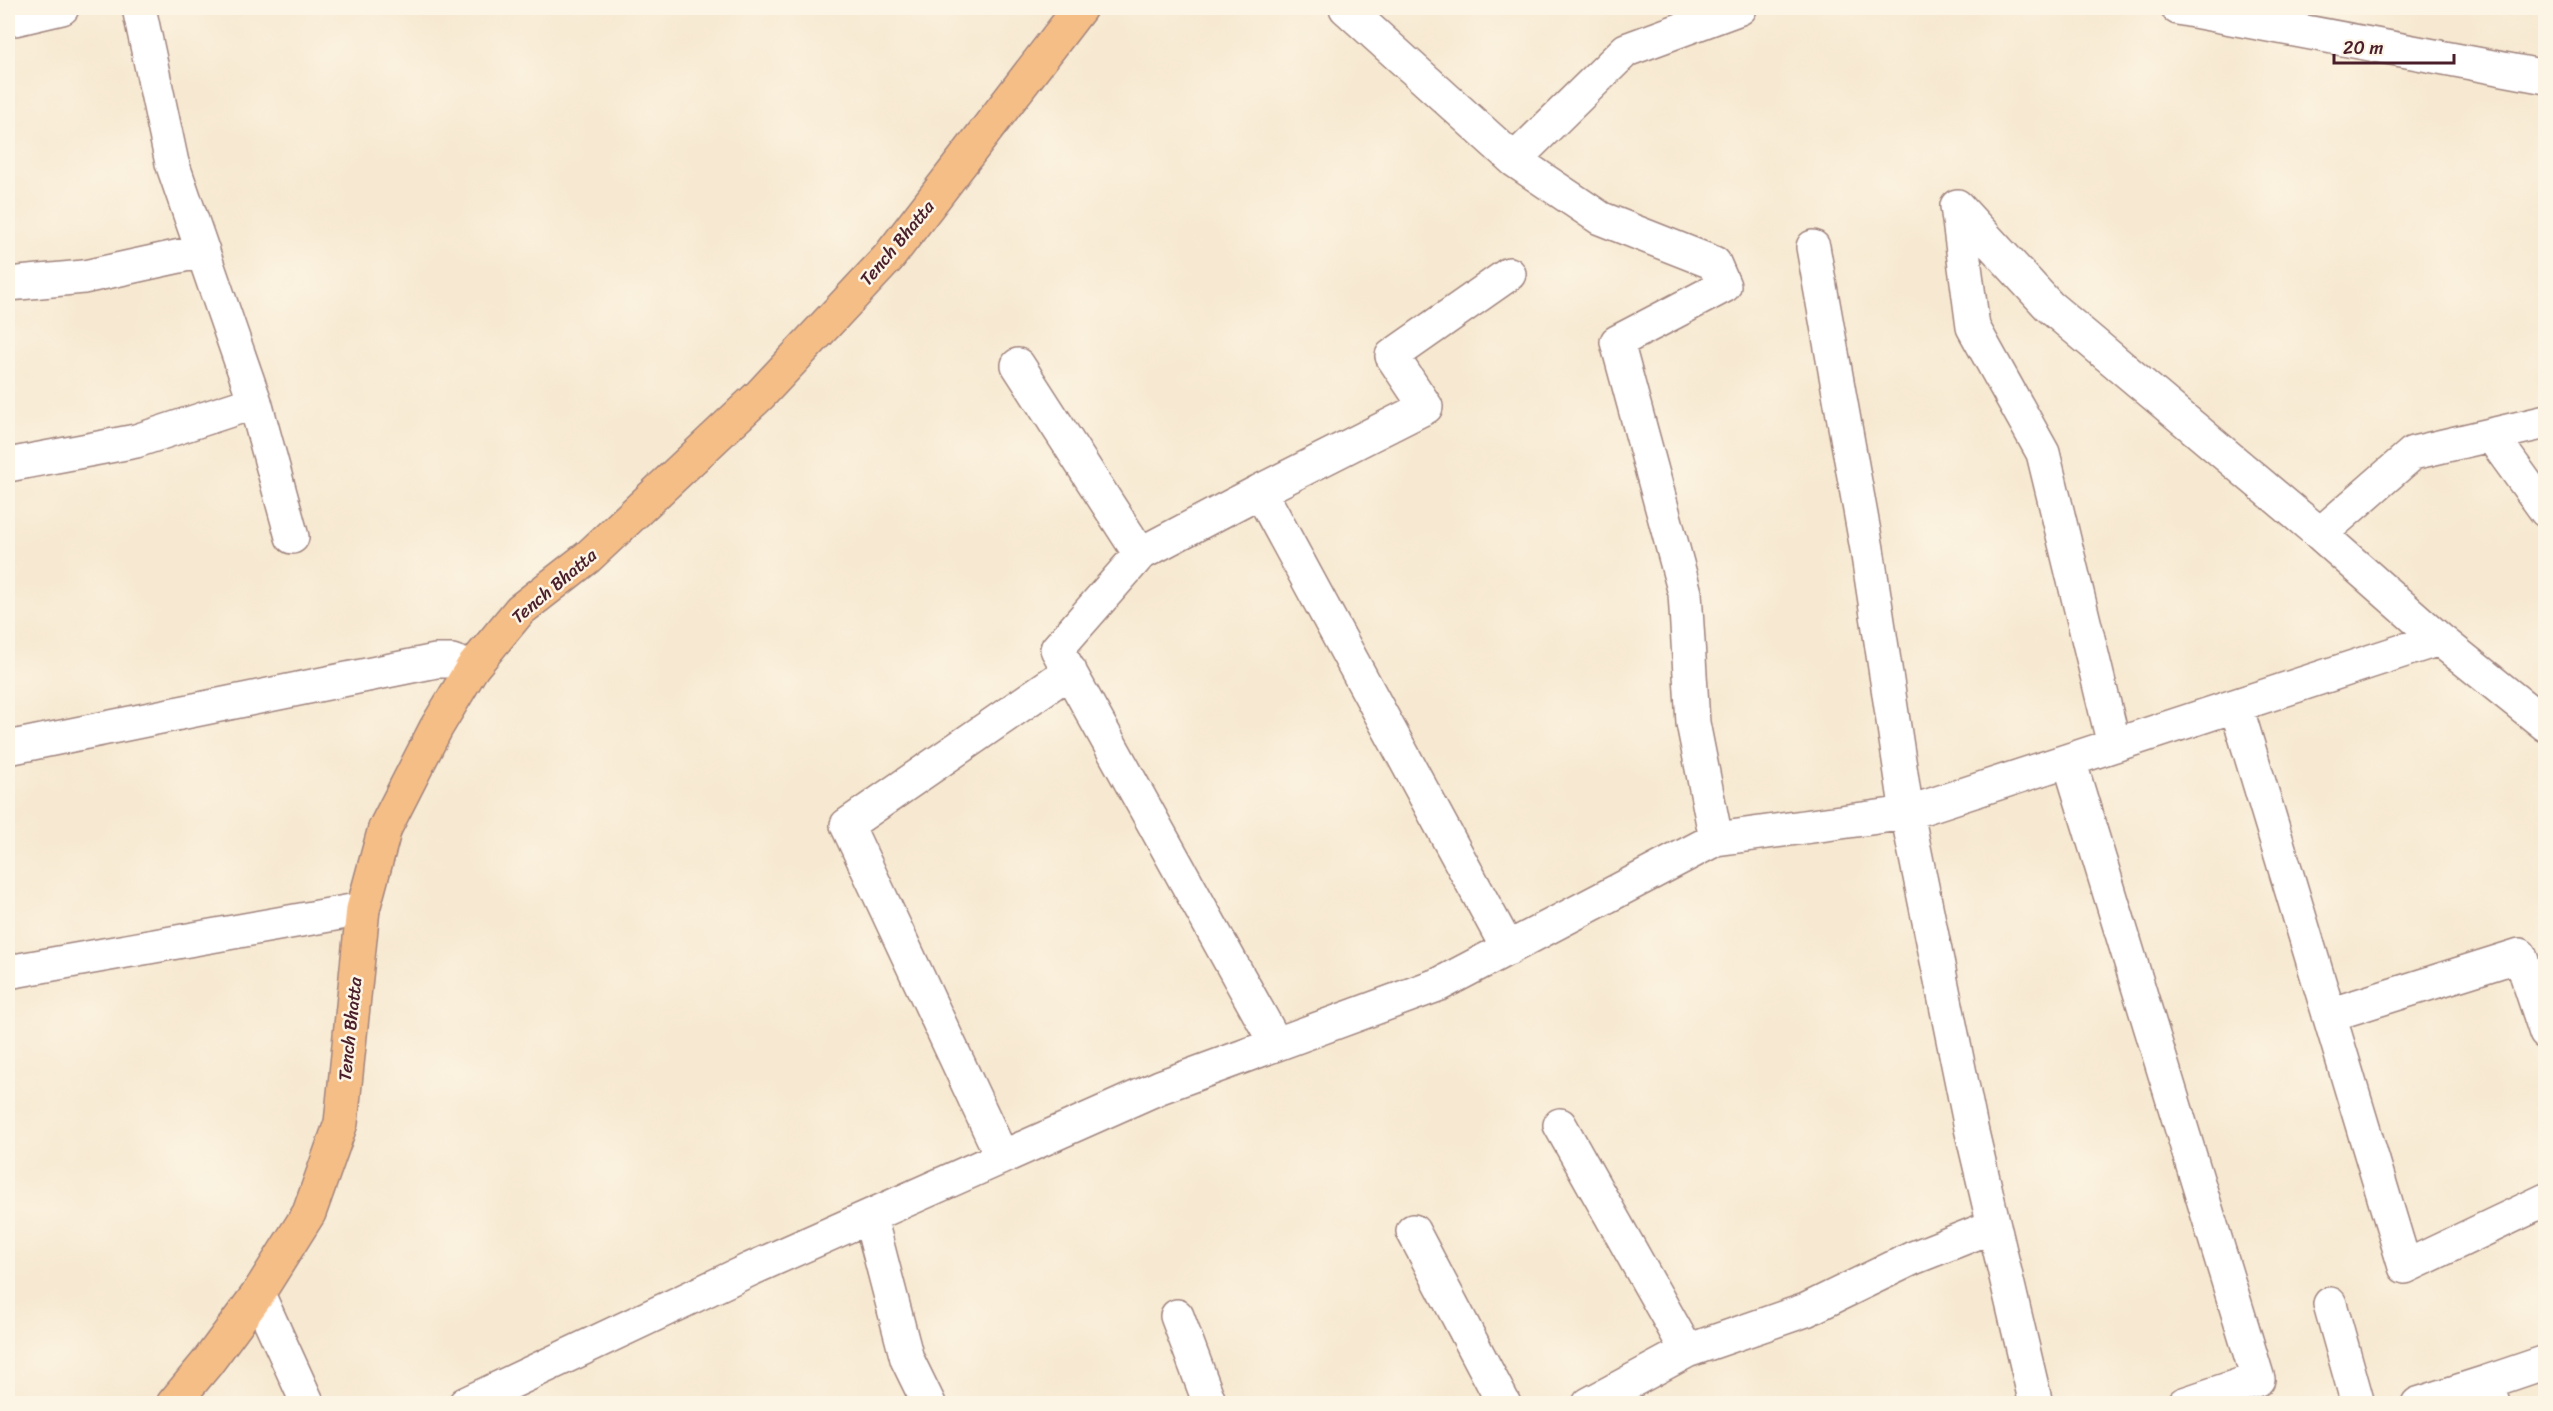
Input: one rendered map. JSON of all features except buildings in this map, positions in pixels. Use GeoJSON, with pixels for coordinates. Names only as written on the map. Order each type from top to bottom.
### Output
{"type":"FeatureCollection","features":[{"type":"Feature","properties":{"kind":"main road","name":"Tench Bhatta"},"geometry":{"type":"LineString","coordinates":[[173,1404],[207,1363],[258,1294],[309,1213],[341,1123],[363,909],[385,828],[436,728],[472,668],[520,609],[588,557],[760,395],[888,258],[1080,8]]}},
{"type":"Feature","properties":{"kind":"street"},"geometry":{"type":"LineString","coordinates":[[15,19],[62,8]]}},
{"type":"Feature","properties":{"kind":"street"},"geometry":{"type":"LineString","coordinates":[[140,8],[172,163],[255,402],[292,537]]}},
{"type":"Feature","properties":{"kind":"street"},"geometry":{"type":"LineString","coordinates":[[1346,8],[1514,160],[1600,218],[1714,263],[1724,286],[1617,342],[1685,593],[1693,723],[1716,839]]}},
{"type":"Feature","properties":{"kind":"street"},"geometry":{"type":"LineString","coordinates":[[1514,160],[1626,50],[1740,8]]}},
{"type":"Feature","properties":{"kind":"street"},"geometry":{"type":"LineString","coordinates":[[2178,8],[2546,77]]}},
{"type":"Feature","properties":{"kind":"street"},"geometry":{"type":"LineString","coordinates":[[2114,745],[2043,453],[1973,327],[1957,206],[2049,306],[2320,534],[2439,639],[2546,725]]}},
{"type":"Feature","properties":{"kind":"street"},"geometry":{"type":"LineString","coordinates":[[1813,247],[1867,549],[1907,813],[1971,1128],[2036,1404]]}},
{"type":"Feature","properties":{"kind":"street"},"geometry":{"type":"LineString","coordinates":[[8,284],[84,277],[203,251]]}},
{"type":"Feature","properties":{"kind":"street"},"geometry":{"type":"LineString","coordinates":[[1276,1044],[1057,649],[1140,554],[1260,490],[1426,407],[1392,357],[1509,274]]}},
{"type":"Feature","properties":{"kind":"street"},"geometry":{"type":"LineString","coordinates":[[1018,365],[1140,554]]}},
{"type":"Feature","properties":{"kind":"street"},"geometry":{"type":"LineString","coordinates":[[8,465],[136,441],[255,402]]}},
{"type":"Feature","properties":{"kind":"street"},"geometry":{"type":"LineString","coordinates":[[2320,534],[2413,453],[2546,422]]}},
{"type":"Feature","properties":{"kind":"street"},"geometry":{"type":"LineString","coordinates":[[2491,435],[2546,510]]}},
{"type":"Feature","properties":{"kind":"street"},"geometry":{"type":"LineString","coordinates":[[1260,490],[1508,949]]}},
{"type":"Feature","properties":{"kind":"street"},"geometry":{"type":"LineString","coordinates":[[465,1404],[1160,1086],[1440,984],[1716,839],[1907,813],[2439,639]]}},
{"type":"Feature","properties":{"kind":"street"},"geometry":{"type":"LineString","coordinates":[[8,748],[436,660],[452,661],[472,668]]}},
{"type":"Feature","properties":{"kind":"street"},"geometry":{"type":"LineString","coordinates":[[1002,1157],[847,825],[1070,671]]}},
{"type":"Feature","properties":{"kind":"street"},"geometry":{"type":"LineString","coordinates":[[2236,706],[2405,1267],[2546,1200]]}},
{"type":"Feature","properties":{"kind":"street"},"geometry":{"type":"LineString","coordinates":[[2069,760],[2258,1379],[2184,1404]]}},
{"type":"Feature","properties":{"kind":"street"},"geometry":{"type":"LineString","coordinates":[[8,972],[363,909]]}},
{"type":"Feature","properties":{"kind":"street"},"geometry":{"type":"LineString","coordinates":[[2329,1015],[2533,952],[2546,1033]]}},
{"type":"Feature","properties":{"kind":"street"},"geometry":{"type":"LineString","coordinates":[[1560,1125],[1687,1351]]}},
{"type":"Feature","properties":{"kind":"street"},"geometry":{"type":"LineString","coordinates":[[870,1217],[907,1359],[929,1404]]}},
{"type":"Feature","properties":{"kind":"street"},"geometry":{"type":"LineString","coordinates":[[1589,1404],[1627,1394],[1687,1351],[1806,1310],[1913,1258],[1994,1226]]}},
{"type":"Feature","properties":{"kind":"street"},"geometry":{"type":"LineString","coordinates":[[1413,1231],[1504,1404]]}},
{"type":"Feature","properties":{"kind":"street"},"geometry":{"type":"LineString","coordinates":[[258,1294],[308,1404]]}},
{"type":"Feature","properties":{"kind":"street"},"geometry":{"type":"LineString","coordinates":[[2330,1304],[2358,1404]]}},
{"type":"Feature","properties":{"kind":"street"},"geometry":{"type":"LineString","coordinates":[[1176,1316],[1209,1404]]}},
{"type":"Feature","properties":{"kind":"street"},"geometry":{"type":"LineString","coordinates":[[2418,1404],[2490,1393],[2546,1362]]}}]}
